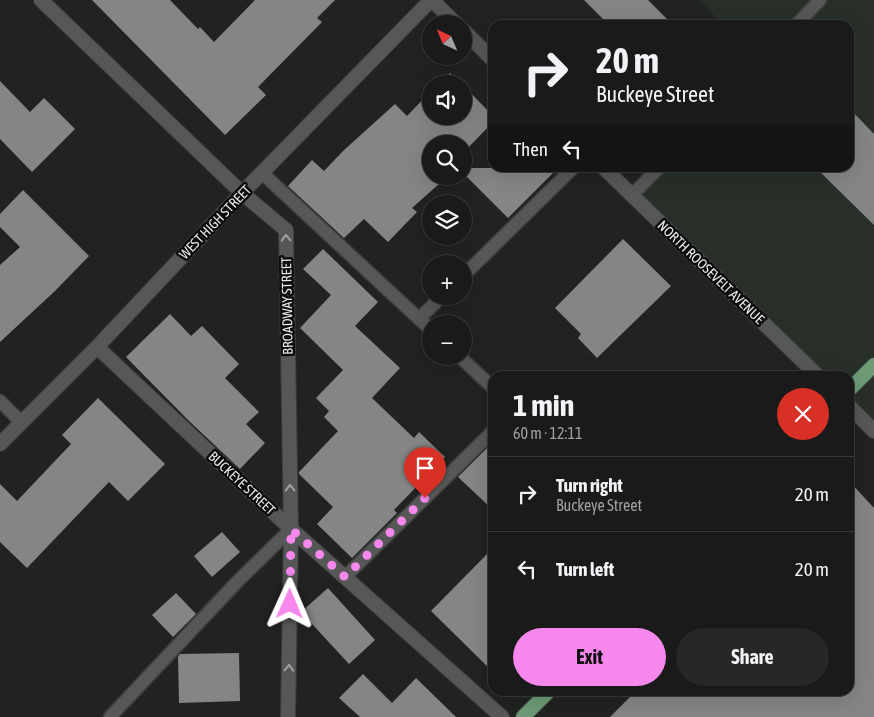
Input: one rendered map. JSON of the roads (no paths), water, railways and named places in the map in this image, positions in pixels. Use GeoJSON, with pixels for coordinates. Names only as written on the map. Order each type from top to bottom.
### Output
{"type":"FeatureCollection","features":[{"type":"Feature","properties":{"kind":"main road"},"geometry":{"type":"LineString","coordinates":[[854,385],[874,365]]}},
{"type":"Feature","properties":{"kind":"main road"},"geometry":{"type":"LineString","coordinates":[[523,717],[543,696]]}},
{"type":"Feature","properties":{"kind":"street","name":"BROADWAY STREET"},"geometry":{"type":"LineString","coordinates":[[41,0],[242,193],[286,230],[291,529],[288,717]]}},
{"type":"Feature","properties":{"kind":"street","name":"WEST HIGH STREET"},"geometry":{"type":"LineString","coordinates":[[0,444],[97,347],[242,193],[432,0]]}},
{"type":"Feature","properties":{"kind":"street"},"geometry":{"type":"LineString","coordinates":[[432,0],[447,15]]}},
{"type":"Feature","properties":{"kind":"street"},"geometry":{"type":"LineString","coordinates":[[472,39],[488,55]]}},
{"type":"Feature","properties":{"kind":"street","name":"NORTH ROOSEVELT AVENUE"},"geometry":{"type":"LineString","coordinates":[[608,172],[813,371]]}},
{"type":"Feature","properties":{"kind":"street","name":"BUCKEYE STREET"},"geometry":{"type":"LineString","coordinates":[[97,347],[291,529],[502,717]]}},
{"type":"Feature","properties":{"kind":"street"},"geometry":{"type":"LineString","coordinates":[[854,411],[874,431]]}},
{"type":"Feature","properties":{"kind":"lane"},"geometry":{"type":"LineString","coordinates":[[801,20],[820,0]]}},
{"type":"Feature","properties":{"kind":"lane"},"geometry":{"type":"LineString","coordinates":[[472,267],[569,172]]}},
{"type":"Feature","properties":{"kind":"lane"},"geometry":{"type":"LineString","coordinates":[[632,195],[655,172]]}},
{"type":"Feature","properties":{"kind":"lane"},"geometry":{"type":"LineString","coordinates":[[262,173],[422,321]]}},
{"type":"Feature","properties":{"kind":"lane"},"geometry":{"type":"LineString","coordinates":[[419,318],[433,305]]}},
{"type":"Feature","properties":{"kind":"lane"},"geometry":{"type":"LineString","coordinates":[[469,365],[488,383]]}},
{"type":"Feature","properties":{"kind":"lane"},"geometry":{"type":"LineString","coordinates":[[0,401],[21,422]]}},
{"type":"Feature","properties":{"kind":"lane"},"geometry":{"type":"LineString","coordinates":[[345,577],[488,436]]}},
{"type":"Feature","properties":{"kind":"lane"},"geometry":{"type":"LineString","coordinates":[[110,717],[237,582],[291,529]]}}]}
